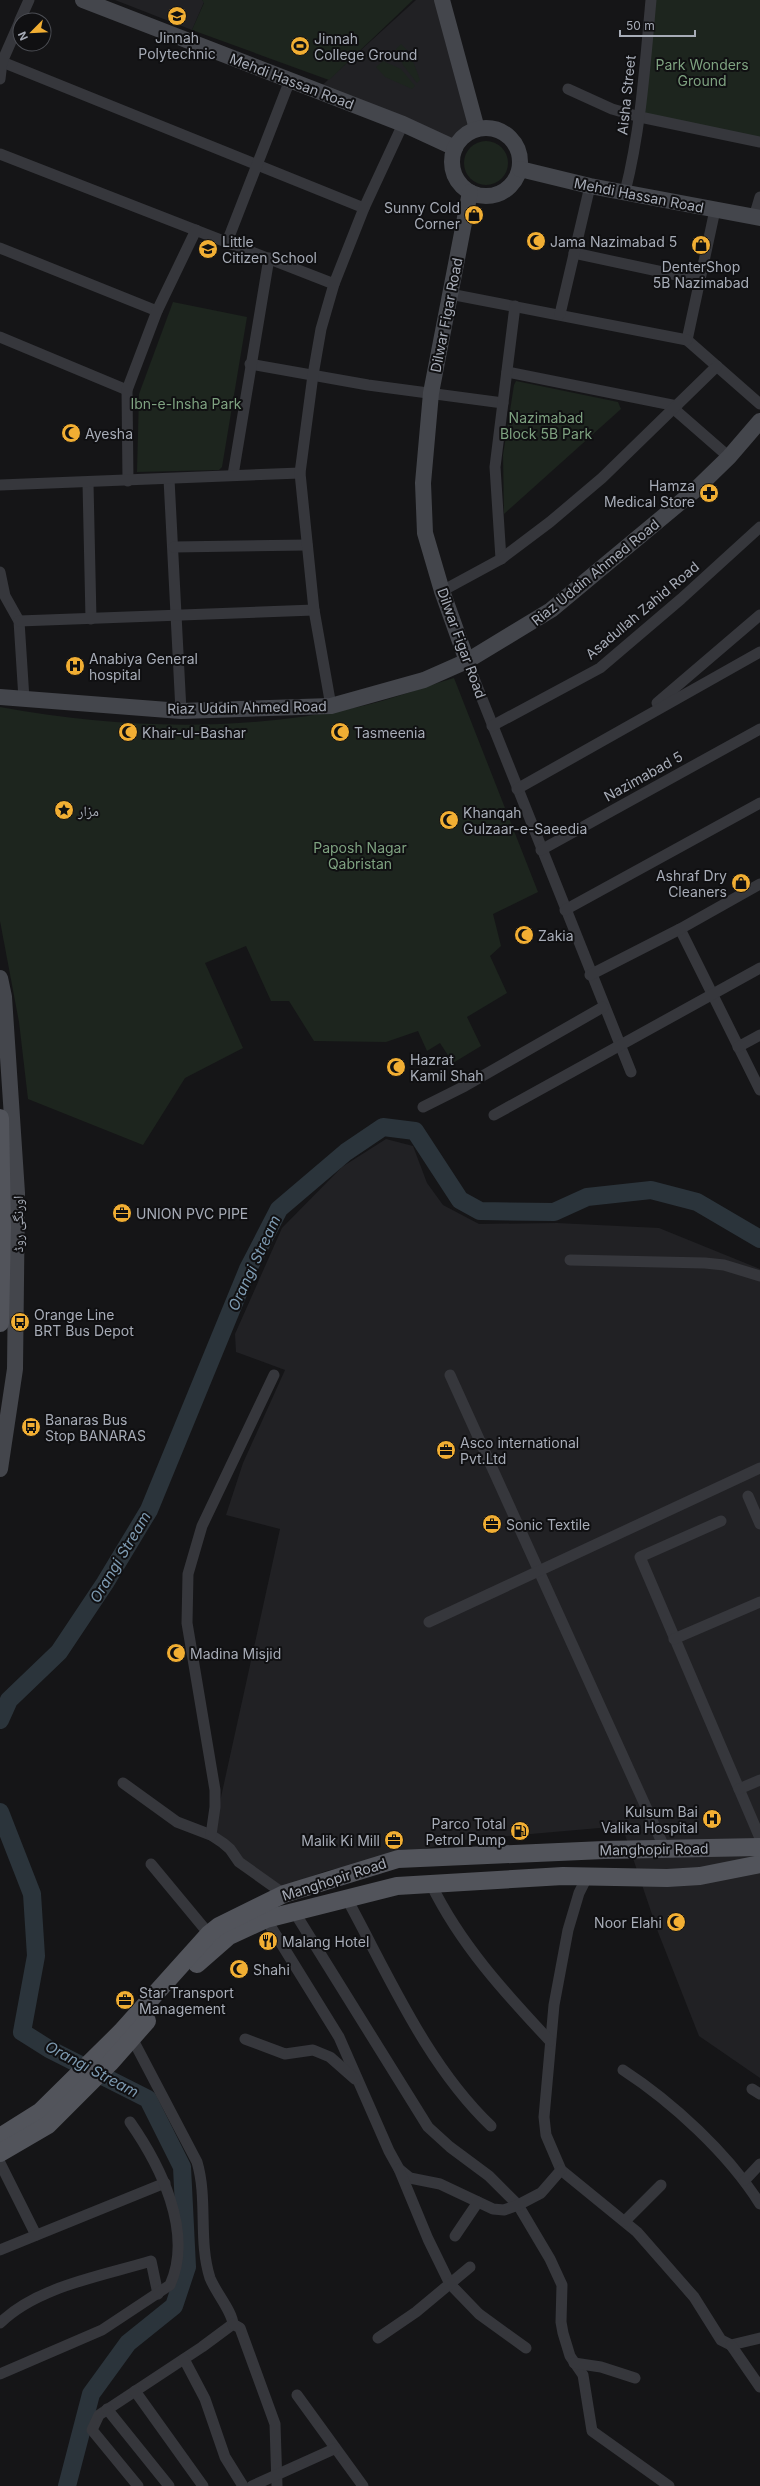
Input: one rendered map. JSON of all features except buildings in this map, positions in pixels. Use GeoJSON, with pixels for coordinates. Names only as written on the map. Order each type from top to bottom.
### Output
{"type":"FeatureCollection","features":[{"type":"Feature","properties":{"kind":"main road"},"geometry":{"type":"LineString","coordinates":[[0,1118],[2,1227],[0,1323]]}},
{"type":"Feature","properties":{"kind":"main road","name":"Manghopir Road"},"geometry":{"type":"LineString","coordinates":[[127,2038],[209,1934],[219,1926],[284,1894],[398,1859],[593,1850],[760,1847]]}},
{"type":"Feature","properties":{"kind":"main road"},"geometry":{"type":"LineString","coordinates":[[587,1877],[595,1872],[598,1863],[593,1850]]}},
{"type":"Feature","properties":{"kind":"main road"},"geometry":{"type":"LineString","coordinates":[[611,1850],[607,1861],[610,1873],[614,1878]]}},
{"type":"Feature","properties":{"kind":"main road","name":"Manghopir Road"},"geometry":{"type":"LineString","coordinates":[[0,2153],[44,2118],[127,2038],[213,1948],[229,1936],[266,1919],[295,1913],[397,1886],[587,1877],[614,1878],[700,1876],[760,1864]]}},
{"type":"Feature","properties":{"kind":"main road","name":"Manghopir Road"},"geometry":{"type":"LineString","coordinates":[[0,2137],[44,2118]]}},
{"type":"Feature","properties":{"kind":"street"},"geometry":{"type":"LineString","coordinates":[[24,12],[29,0]]}},
{"type":"Feature","properties":{"kind":"street","name":"Mehdi Hassan Road"},"geometry":{"type":"LineString","coordinates":[[82,0],[403,124],[455,148]]}},
{"type":"Feature","properties":{"kind":"street"},"geometry":{"type":"LineString","coordinates":[[442,0],[477,129]]}},
{"type":"Feature","properties":{"kind":"street","name":"Aisha Street"},"geometry":{"type":"LineString","coordinates":[[625,192],[634,156],[640,117],[651,0]]}},
{"type":"Feature","properties":{"kind":"street"},"geometry":{"type":"LineString","coordinates":[[0,79],[1,62],[12,38]]}},
{"type":"Feature","properties":{"kind":"street"},"geometry":{"type":"LineString","coordinates":[[1,62],[258,164],[364,208]]}},
{"type":"Feature","properties":{"kind":"street"},"geometry":{"type":"LineString","coordinates":[[227,242],[290,80]]}},
{"type":"Feature","properties":{"kind":"street"},"geometry":{"type":"LineString","coordinates":[[568,89],[612,109],[640,117],[760,142]]}},
{"type":"Feature","properties":{"kind":"street"},"geometry":{"type":"LineString","coordinates":[[331,706],[314,610],[300,473],[313,375],[321,329],[334,284],[364,208],[403,124]]}},
{"type":"Feature","properties":{"kind":"street"},"geometry":{"type":"LineString","coordinates":[[491,128],[502,132],[510,138],[517,148],[520,169],[515,180],[501,193],[490,196],[470,192],[457,179],[452,168],[455,148],[462,138],[477,129],[491,128]]}},
{"type":"Feature","properties":{"kind":"street"},"geometry":{"type":"LineString","coordinates":[[0,154],[334,284]]}},
{"type":"Feature","properties":{"kind":"street","name":"Mehdi Hassan Road"},"geometry":{"type":"LineString","coordinates":[[520,169],[590,186],[757,218]]}},
{"type":"Feature","properties":{"kind":"street"},"geometry":{"type":"LineString","coordinates":[[560,314],[590,186]]}},
{"type":"Feature","properties":{"kind":"street","name":"Dilwar Figar Road"},"geometry":{"type":"LineString","coordinates":[[470,192],[431,393],[423,483],[425,533],[442,591],[467,661],[590,975],[618,1045],[631,1072]]}},
{"type":"Feature","properties":{"kind":"street"},"geometry":{"type":"LineString","coordinates":[[757,218],[760,197]]}},
{"type":"Feature","properties":{"kind":"street"},"geometry":{"type":"LineString","coordinates":[[687,340],[715,210]]}},
{"type":"Feature","properties":{"kind":"street"},"geometry":{"type":"LineString","coordinates":[[128,481],[128,390],[157,311],[196,230]]}},
{"type":"Feature","properties":{"kind":"street"},"geometry":{"type":"LineString","coordinates":[[0,248],[157,311]]}},
{"type":"Feature","properties":{"kind":"street"},"geometry":{"type":"LineString","coordinates":[[574,253],[700,280]]}},
{"type":"Feature","properties":{"kind":"street"},"geometry":{"type":"LineString","coordinates":[[233,475],[250,364],[269,258]]}},
{"type":"Feature","properties":{"kind":"street"},"geometry":{"type":"LineString","coordinates":[[450,294],[560,314],[687,340],[760,404]]}},
{"type":"Feature","properties":{"kind":"street"},"geometry":{"type":"LineString","coordinates":[[502,559],[495,467],[515,306]]}},
{"type":"Feature","properties":{"kind":"street"},"geometry":{"type":"LineString","coordinates":[[0,337],[128,390]]}},
{"type":"Feature","properties":{"kind":"street"},"geometry":{"type":"LineString","coordinates":[[250,364],[368,385],[503,403]]}},
{"type":"Feature","properties":{"kind":"street"},"geometry":{"type":"LineString","coordinates":[[442,591],[502,559],[602,478],[676,408],[717,366]]}},
{"type":"Feature","properties":{"kind":"street"},"geometry":{"type":"LineString","coordinates":[[507,372],[676,408],[729,457]]}},
{"type":"Feature","properties":{"kind":"street","name":"Riaz Uddin Ahmed Road"},"geometry":{"type":"LineString","coordinates":[[0,697],[181,711],[331,706],[424,680],[467,661],[551,610],[694,491],[729,457],[760,421]]}},
{"type":"Feature","properties":{"kind":"street"},"geometry":{"type":"LineString","coordinates":[[0,485],[88,483],[300,473]]}},
{"type":"Feature","properties":{"kind":"street"},"geometry":{"type":"LineString","coordinates":[[169,479],[174,548],[181,711]]}},
{"type":"Feature","properties":{"kind":"street"},"geometry":{"type":"LineString","coordinates":[[88,483],[91,619]]}},
{"type":"Feature","properties":{"kind":"street","name":"Asadullah Zahid Road"},"geometry":{"type":"LineString","coordinates":[[492,726],[600,668],[681,599],[760,527]]}},
{"type":"Feature","properties":{"kind":"street"},"geometry":{"type":"LineString","coordinates":[[174,548],[307,545]]}},
{"type":"Feature","properties":{"kind":"street"},"geometry":{"type":"LineString","coordinates":[[0,572],[5,596],[19,621],[24,699]]}},
{"type":"Feature","properties":{"kind":"street"},"geometry":{"type":"LineString","coordinates":[[19,621],[314,610]]}},
{"type":"Feature","properties":{"kind":"street"},"geometry":{"type":"LineString","coordinates":[[640,718],[760,615]]}},
{"type":"Feature","properties":{"kind":"street"},"geometry":{"type":"LineString","coordinates":[[517,789],[640,718],[760,652]]}},
{"type":"Feature","properties":{"kind":"street","name":"Nazimabad 5"},"geometry":{"type":"LineString","coordinates":[[541,850],[760,729]]}},
{"type":"Feature","properties":{"kind":"street"},"geometry":{"type":"LineString","coordinates":[[565,910],[760,803]]}},
{"type":"Feature","properties":{"kind":"street"},"geometry":{"type":"LineString","coordinates":[[590,975],[680,929],[760,884]]}},
{"type":"Feature","properties":{"kind":"street"},"geometry":{"type":"LineString","coordinates":[[680,929],[760,1090]]}},
{"type":"Feature","properties":{"kind":"street"},"geometry":{"type":"LineString","coordinates":[[494,1115],[618,1045],[760,968]]}},
{"type":"Feature","properties":{"kind":"street","name":"اورنگی روڈ"},"geometry":{"type":"LineString","coordinates":[[0,978],[4,997],[17,1193],[15,1370],[0,1469]]}},
{"type":"Feature","properties":{"kind":"street"},"geometry":{"type":"LineString","coordinates":[[423,1107],[465,1086],[603,1007]]}},
{"type":"Feature","properties":{"kind":"street"},"geometry":{"type":"LineString","coordinates":[[738,1047],[760,1035]]}},
{"type":"Feature","properties":{"kind":"street"},"geometry":{"type":"LineString","coordinates":[[570,1260],[724,1265],[760,1276]]}},
{"type":"Feature","properties":{"kind":"street"},"geometry":{"type":"LineString","coordinates":[[211,1835],[216,1807],[215,1790],[188,1623],[188,1574],[202,1526],[274,1374]]}},
{"type":"Feature","properties":{"kind":"street"},"geometry":{"type":"LineString","coordinates":[[450,1375],[666,1849]]}},
{"type":"Feature","properties":{"kind":"street"},"geometry":{"type":"LineString","coordinates":[[429,1622],[760,1468]]}},
{"type":"Feature","properties":{"kind":"street"},"geometry":{"type":"LineString","coordinates":[[748,1496],[759,1518]]}},
{"type":"Feature","properties":{"kind":"street"},"geometry":{"type":"LineString","coordinates":[[721,1521],[640,1557],[760,1838]]}},
{"type":"Feature","properties":{"kind":"street"},"geometry":{"type":"LineString","coordinates":[[674,1639],[760,1602]]}},
{"type":"Feature","properties":{"kind":"street"},"geometry":{"type":"LineString","coordinates":[[739,1789],[760,1780]]}},
{"type":"Feature","properties":{"kind":"street"},"geometry":{"type":"LineString","coordinates":[[123,1783],[177,1822],[211,1835],[230,1849],[239,1862],[284,1894]]}},
{"type":"Feature","properties":{"kind":"street"},"geometry":{"type":"LineString","coordinates":[[151,1864],[209,1934]]}},
{"type":"Feature","properties":{"kind":"street"},"geometry":{"type":"LineString","coordinates":[[587,1877],[579,1893],[568,1930],[554,2005],[544,2126],[561,2170],[625,2221],[653,2250],[689,2291],[709,2318],[721,2340],[731,2345],[760,2387]]}},
{"type":"Feature","properties":{"kind":"street"},"geometry":{"type":"LineString","coordinates":[[431,1884],[445,1910],[485,1969],[550,2041]]}},
{"type":"Feature","properties":{"kind":"street"},"geometry":{"type":"LineString","coordinates":[[347,1899],[438,2063],[470,2105],[491,2126]]}},
{"type":"Feature","properties":{"kind":"street"},"geometry":{"type":"LineString","coordinates":[[295,1913],[428,2127],[450,2147],[489,2176],[518,2205],[550,2259],[562,2286],[561,2322],[574,2363],[583,2375],[591,2427],[594,2434],[669,2486]]}},
{"type":"Feature","properties":{"kind":"street"},"geometry":{"type":"LineString","coordinates":[[266,1919],[339,2037],[358,2082],[399,2169],[428,2239],[450,2284],[479,2314],[526,2348]]}},
{"type":"Feature","properties":{"kind":"street"},"geometry":{"type":"LineString","coordinates":[[127,2038],[196,2162],[201,2178],[206,2264],[215,2291],[232,2315],[233,2324]]}},
{"type":"Feature","properties":{"kind":"street"},"geometry":{"type":"LineString","coordinates":[[245,2039],[285,2054],[313,2050],[322,2053],[358,2082]]}},
{"type":"Feature","properties":{"kind":"street"},"geometry":{"type":"LineString","coordinates":[[623,2070],[648,2086],[673,2107],[745,2180],[760,2204]]}},
{"type":"Feature","properties":{"kind":"street"},"geometry":{"type":"LineString","coordinates":[[0,2374],[102,2330],[170,2285],[175,2273],[178,2258],[175,2213],[165,2183],[147,2147],[130,2122]]}},
{"type":"Feature","properties":{"kind":"street"},"geometry":{"type":"LineString","coordinates":[[0,2163],[36,2235]]}},
{"type":"Feature","properties":{"kind":"street"},"geometry":{"type":"LineString","coordinates":[[745,2180],[760,2164]]}},
{"type":"Feature","properties":{"kind":"street"},"geometry":{"type":"LineString","coordinates":[[399,2169],[410,2178],[440,2184],[493,2209],[504,2210],[518,2205],[541,2193],[561,2170]]}},
{"type":"Feature","properties":{"kind":"street"},"geometry":{"type":"LineString","coordinates":[[0,2250],[165,2183]]}},
{"type":"Feature","properties":{"kind":"street"},"geometry":{"type":"LineString","coordinates":[[625,2221],[661,2185]]}},
{"type":"Feature","properties":{"kind":"street"},"geometry":{"type":"LineString","coordinates":[[455,2236],[478,2202]]}},
{"type":"Feature","properties":{"kind":"street"},"geometry":{"type":"LineString","coordinates":[[0,2323],[12,2312],[43,2294],[151,2261],[158,2294]]}},
{"type":"Feature","properties":{"kind":"street"},"geometry":{"type":"LineString","coordinates":[[378,2338],[416,2312],[470,2267]]}},
{"type":"Feature","properties":{"kind":"street"},"geometry":{"type":"LineString","coordinates":[[138,2486],[92,2430],[99,2415],[184,2359],[233,2324]]}},
{"type":"Feature","properties":{"kind":"street"},"geometry":{"type":"LineString","coordinates":[[233,2324],[240,2328],[275,2424],[276,2481]]}},
{"type":"Feature","properties":{"kind":"street"},"geometry":{"type":"LineString","coordinates":[[731,2345],[760,2338]]}},
{"type":"Feature","properties":{"kind":"street"},"geometry":{"type":"LineString","coordinates":[[184,2359],[204,2399],[225,2457],[243,2486]]}},
{"type":"Feature","properties":{"kind":"street"},"geometry":{"type":"LineString","coordinates":[[574,2363],[601,2367],[634,2378]]}},
{"type":"Feature","properties":{"kind":"street"},"geometry":{"type":"LineString","coordinates":[[136,2391],[203,2486]]}},
{"type":"Feature","properties":{"kind":"street"},"geometry":{"type":"LineString","coordinates":[[297,2395],[334,2449],[363,2486]]}},
{"type":"Feature","properties":{"kind":"street"},"geometry":{"type":"LineString","coordinates":[[107,2409],[169,2486]]}},
{"type":"Feature","properties":{"kind":"street"},"geometry":{"type":"LineString","coordinates":[[252,2486],[276,2481],[334,2449]]}},
{"type":"Feature","properties":{"kind":"shaded area","name":"Jinnah Polytechnic"},"geometry":{"type":"Polygon","coordinates":[[[115,0],[202,0],[204,2],[192,30],[115,0]]]}},
{"type":"Feature","properties":{"kind":"shaded area"},"geometry":{"type":"Polygon","coordinates":[[[416,0],[442,0],[477,129],[462,138],[455,148],[317,90],[416,0]]]}},
{"type":"Feature","properties":{"kind":"shaded area"},"geometry":{"type":"Polygon","coordinates":[[[386,1139],[413,1146],[427,1183],[443,1205],[479,1224],[557,1223],[659,1228],[760,1269],[760,2078],[699,2036],[658,1932],[622,1826],[463,1840],[326,1871],[281,1888],[212,1838],[280,1529],[226,1515],[243,1463],[285,1370],[236,1352],[235,1334],[282,1228],[342,1167],[386,1139]]]}},
{"type":"Feature","properties":{"kind":"green space","name":"Jinnah College Ground"},"geometry":{"type":"Polygon","coordinates":[[[202,0],[413,0],[329,80],[192,30],[204,3],[202,0]]]}},
{"type":"Feature","properties":{"kind":"green space","name":"Park Wonders Ground"},"geometry":{"type":"Polygon","coordinates":[[[651,0],[760,0],[760,142],[640,117],[651,0]]]}},
{"type":"Feature","properties":{"kind":"green space"},"geometry":{"type":"Polygon","coordinates":[[[401,44],[410,53],[420,80],[417,83],[403,65],[396,49],[401,44]]]}},
{"type":"Feature","properties":{"kind":"green space"},"geometry":{"type":"Polygon","coordinates":[[[383,61],[401,69],[415,86],[412,89],[385,77],[376,67],[383,61]]]}},
{"type":"Feature","properties":{"kind":"green space"},"geometry":{"type":"Polygon","coordinates":[[[482,141],[490,141],[495,142],[502,147],[507,154],[507,172],[502,179],[495,184],[482,185],[474,182],[467,175],[464,167],[464,159],[467,151],[474,144],[482,141]]]}},
{"type":"Feature","properties":{"kind":"green space","name":"Ibn-e-Insha Park"},"geometry":{"type":"Polygon","coordinates":[[[173,302],[247,317],[222,467],[219,470],[137,472],[139,394],[173,302]]]}},
{"type":"Feature","properties":{"kind":"green space","name":"Nazimabad Block 5B Park"},"geometry":{"type":"Polygon","coordinates":[[[516,381],[618,402],[621,409],[504,514],[503,455],[514,385],[516,381]]]}},
{"type":"Feature","properties":{"kind":"green space","name":"Paposh Nagar Qabristan"},"geometry":{"type":"Polygon","coordinates":[[[454,678],[538,892],[493,914],[501,946],[490,956],[507,993],[467,1017],[481,1046],[453,1063],[440,1043],[427,1051],[418,1031],[386,1042],[314,1041],[289,1001],[271,1001],[246,946],[205,963],[243,1048],[185,1078],[143,1145],[28,1099],[19,1022],[0,921],[0,707],[90,720],[179,725],[224,724],[269,721],[358,707],[454,678]]]}},
{"type":"Feature","properties":{"kind":"waterway","name":"Orangi Stream"},"geometry":{"type":"LineString","coordinates":[[0,1720],[9,1700],[59,1652],[105,1583],[149,1510],[248,1269],[279,1209],[346,1152],[383,1127],[415,1131],[460,1200],[480,1211],[554,1212],[587,1197],[651,1190],[697,1202],[760,1239]]}},
{"type":"Feature","properties":{"kind":"waterway","name":"Orangi Stream"},"geometry":{"type":"LineString","coordinates":[[0,1812],[32,1894],[36,1956],[22,2032],[49,2049],[148,2099],[182,2167],[187,2267],[174,2306],[128,2343],[91,2394],[67,2486]]}},
{"type":"Feature","properties":{"kind":"place","name":"Jinnah Polytechnic"},"geometry":{"type":"Point","coordinates":[177,16]}},
{"type":"Feature","properties":{"kind":"place","name":"Jinnah College Ground"},"geometry":{"type":"Point","coordinates":[300,46]}},
{"type":"Feature","properties":{"kind":"place","name":"Sunny Cold Corner"},"geometry":{"type":"Point","coordinates":[474,215]}},
{"type":"Feature","properties":{"kind":"place","name":"Jama Nazimabad 5"},"geometry":{"type":"Point","coordinates":[536,241]}},
{"type":"Feature","properties":{"kind":"place","name":"DenterShop 5B Nazimabad"},"geometry":{"type":"Point","coordinates":[701,245]}},
{"type":"Feature","properties":{"kind":"place","name":"Little Citizen School"},"geometry":{"type":"Point","coordinates":[208,249]}},
{"type":"Feature","properties":{"kind":"place","name":"Ayesha"},"geometry":{"type":"Point","coordinates":[71,433]}},
{"type":"Feature","properties":{"kind":"place","name":"Hamza Medical Store"},"geometry":{"type":"Point","coordinates":[709,493]}},
{"type":"Feature","properties":{"kind":"place","name":"Anabiya General hospital"},"geometry":{"type":"Point","coordinates":[75,666]}},
{"type":"Feature","properties":{"kind":"place","name":"Khair-ul-Bashar"},"geometry":{"type":"Point","coordinates":[128,732]}},
{"type":"Feature","properties":{"kind":"place","name":"Tasmeenia"},"geometry":{"type":"Point","coordinates":[340,732]}},
{"type":"Feature","properties":{"kind":"place","name":"مزار"},"geometry":{"type":"Point","coordinates":[64,810]}},
{"type":"Feature","properties":{"kind":"place","name":"Khanqah Gulzaar-e-Saeedia"},"geometry":{"type":"Point","coordinates":[449,820]}},
{"type":"Feature","properties":{"kind":"place","name":"Ashraf Dry Cleaners"},"geometry":{"type":"Point","coordinates":[741,883]}},
{"type":"Feature","properties":{"kind":"place","name":"Zakia"},"geometry":{"type":"Point","coordinates":[524,935]}},
{"type":"Feature","properties":{"kind":"place","name":"Hazrat Kamil Shah"},"geometry":{"type":"Point","coordinates":[396,1067]}},
{"type":"Feature","properties":{"kind":"place","name":"UNION PVC PIPE"},"geometry":{"type":"Point","coordinates":[122,1213]}},
{"type":"Feature","properties":{"kind":"place","name":"Orange Line BRT Bus Depot"},"geometry":{"type":"Point","coordinates":[20,1322]}},
{"type":"Feature","properties":{"kind":"place","name":"Banaras Bus Stop BANARAS"},"geometry":{"type":"Point","coordinates":[31,1427]}},
{"type":"Feature","properties":{"kind":"place","name":"Asco international Pvt.Ltd"},"geometry":{"type":"Point","coordinates":[446,1450]}},
{"type":"Feature","properties":{"kind":"place","name":"Sonic Textile"},"geometry":{"type":"Point","coordinates":[492,1524]}},
{"type":"Feature","properties":{"kind":"place","name":"Madina Misjid"},"geometry":{"type":"Point","coordinates":[176,1653]}},
{"type":"Feature","properties":{"kind":"place","name":"Kulsum Bai Valika Hospital"},"geometry":{"type":"Point","coordinates":[712,1819]}},
{"type":"Feature","properties":{"kind":"place","name":"Parco Total Petrol Pump"},"geometry":{"type":"Point","coordinates":[520,1831]}},
{"type":"Feature","properties":{"kind":"place","name":"Malik Ki Mill"},"geometry":{"type":"Point","coordinates":[394,1840]}},
{"type":"Feature","properties":{"kind":"place","name":"Noor Elahi"},"geometry":{"type":"Point","coordinates":[676,1922]}},
{"type":"Feature","properties":{"kind":"place","name":"Malang Hotel"},"geometry":{"type":"Point","coordinates":[268,1941]}},
{"type":"Feature","properties":{"kind":"place","name":"Shahi"},"geometry":{"type":"Point","coordinates":[239,1969]}},
{"type":"Feature","properties":{"kind":"place","name":"Star Transport Management"},"geometry":{"type":"Point","coordinates":[125,2000]}}]}
